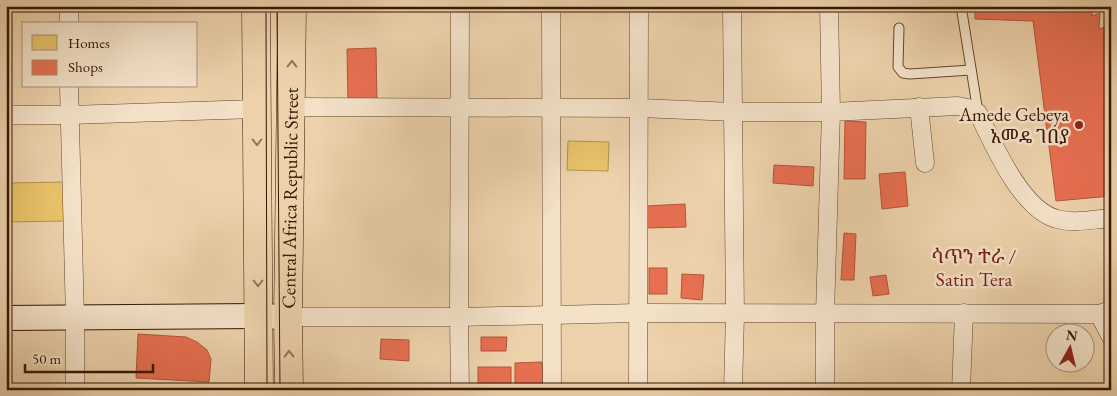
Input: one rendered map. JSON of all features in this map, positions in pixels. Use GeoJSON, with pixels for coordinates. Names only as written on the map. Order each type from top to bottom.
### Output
{"type":"FeatureCollection","features":[{"type":"Feature","properties":{"kind":"main road","name":"Central Africa Republic Street"},"geometry":{"type":"LineString","coordinates":[[256,6],[259,390]]}},
{"type":"Feature","properties":{"kind":"main road","name":"Central Africa Republic Street"},"geometry":{"type":"LineString","coordinates":[[289,390],[288,317],[292,6]]}},
{"type":"Feature","properties":{"kind":"street"},"geometry":{"type":"LineString","coordinates":[[69,6],[69,22]]}},
{"type":"Feature","properties":{"kind":"street"},"geometry":{"type":"LineString","coordinates":[[460,6],[460,390]]}},
{"type":"Feature","properties":{"kind":"street"},"geometry":{"type":"LineString","coordinates":[[551,6],[552,390]]}},
{"type":"Feature","properties":{"kind":"street"},"geometry":{"type":"LineString","coordinates":[[638,390],[639,6]]}},
{"type":"Feature","properties":{"kind":"street"},"geometry":{"type":"LineString","coordinates":[[732,6],[735,315],[733,390]]}},
{"type":"Feature","properties":{"kind":"street"},"geometry":{"type":"LineString","coordinates":[[825,390],[825,314],[831,112],[829,6]]}},
{"type":"Feature","properties":{"kind":"street"},"geometry":{"type":"LineString","coordinates":[[69,88],[75,390]]}},
{"type":"Feature","properties":{"kind":"street"},"geometry":{"type":"LineString","coordinates":[[291,107],[640,108],[734,112],[831,112],[958,106],[978,113],[1009,173],[1026,197],[1045,214],[1057,219],[1075,221],[1111,218]]}},
{"type":"Feature","properties":{"kind":"street"},"geometry":{"type":"LineString","coordinates":[[919,107],[926,163]]}},
{"type":"Feature","properties":{"kind":"street"},"geometry":{"type":"LineString","coordinates":[[6,114],[68,115],[256,110]]}},
{"type":"Feature","properties":{"kind":"street"},"geometry":{"type":"LineString","coordinates":[[6,318],[459,317],[638,313],[735,315],[1105,312],[1111,337]]}},
{"type":"Feature","properties":{"kind":"street"},"geometry":{"type":"LineString","coordinates":[[962,390],[964,313]]}},
{"type":"Feature","properties":{"kind":"lane"},"geometry":{"type":"LineString","coordinates":[[961,6],[978,113]]}},
{"type":"Feature","properties":{"kind":"lane"},"geometry":{"type":"LineString","coordinates":[[899,28],[898,67],[904,73],[971,70]]}},
{"type":"Feature","properties":{"kind":"building: Homes"},"geometry":{"type":"Polygon","coordinates":[[[568,141],[609,142],[608,171],[567,170],[568,141]]]}},
{"type":"Feature","properties":{"kind":"building: Homes"},"geometry":{"type":"Polygon","coordinates":[[[66,182],[67,221],[6,222],[6,183],[66,182]]]}},
{"type":"Feature","properties":{"kind":"building: Shops"},"geometry":{"type":"Polygon","coordinates":[[[342,6],[375,6],[375,9],[342,9],[342,6]]]}},
{"type":"Feature","properties":{"kind":"building: Shops","name":"Amede Gebeya አመዴ ገበያ"},"geometry":{"type":"Polygon","coordinates":[[[975,6],[1093,6],[1092,16],[1100,13],[1099,29],[1105,27],[1104,41],[1109,37],[1109,55],[1111,53],[1111,196],[1056,201],[1033,21],[975,19],[975,6]]]}},
{"type":"Feature","properties":{"kind":"building: Shops"},"geometry":{"type":"Polygon","coordinates":[[[376,48],[377,102],[348,103],[347,49],[376,48]]]}},
{"type":"Feature","properties":{"kind":"building: Shops"},"geometry":{"type":"Polygon","coordinates":[[[845,121],[866,122],[865,179],[844,179],[845,121]]]}},
{"type":"Feature","properties":{"kind":"building: Shops"},"geometry":{"type":"Polygon","coordinates":[[[774,165],[814,167],[813,186],[773,183],[774,165]]]}},
{"type":"Feature","properties":{"kind":"building: Shops"},"geometry":{"type":"Polygon","coordinates":[[[905,172],[908,206],[882,209],[879,174],[905,172]]]}},
{"type":"Feature","properties":{"kind":"building: Shops"},"geometry":{"type":"Polygon","coordinates":[[[685,204],[686,227],[646,228],[645,206],[685,204]]]}},
{"type":"Feature","properties":{"kind":"building: Shops"},"geometry":{"type":"Polygon","coordinates":[[[844,233],[856,234],[854,280],[841,280],[844,233]]]}},
{"type":"Feature","properties":{"kind":"building: Shops"},"geometry":{"type":"Polygon","coordinates":[[[649,268],[667,268],[667,294],[649,294],[649,268]]]}},
{"type":"Feature","properties":{"kind":"building: Shops"},"geometry":{"type":"Polygon","coordinates":[[[682,274],[704,275],[702,300],[681,298],[682,274]]]}},
{"type":"Feature","properties":{"kind":"building: Shops"},"geometry":{"type":"Polygon","coordinates":[[[886,275],[889,294],[873,296],[870,277],[886,275]]]}},
{"type":"Feature","properties":{"kind":"building: Shops"},"geometry":{"type":"Polygon","coordinates":[[[138,334],[186,337],[197,342],[207,350],[211,359],[209,382],[136,378],[138,334]]]}},
{"type":"Feature","properties":{"kind":"building: Shops"},"geometry":{"type":"Polygon","coordinates":[[[481,337],[507,337],[506,351],[481,351],[481,337]]]}},
{"type":"Feature","properties":{"kind":"building: Shops"},"geometry":{"type":"Polygon","coordinates":[[[381,339],[409,340],[409,361],[380,359],[381,339]]]}},
{"type":"Feature","properties":{"kind":"building: Shops"},"geometry":{"type":"Polygon","coordinates":[[[542,362],[543,389],[515,389],[515,363],[542,362]]]}},
{"type":"Feature","properties":{"kind":"building: Shops"},"geometry":{"type":"Polygon","coordinates":[[[478,367],[511,367],[511,390],[478,390],[478,367]]]}},
{"type":"Feature","properties":{"kind":"tram line"},"geometry":{"type":"LineString","coordinates":[[266,6],[267,390]]}},
{"type":"Feature","properties":{"kind":"tram line"},"geometry":{"type":"LineString","coordinates":[[277,6],[280,390]]}},
{"type":"Feature","properties":{"kind":"place","name":"Amede Gebeya አመዴ ገበያ"},"geometry":{"type":"Point","coordinates":[1079,125]}},
{"type":"Feature","properties":{"kind":"district","name":"ሳጥን ተራ / Satin Tera"},"geometry":{"type":"Point","coordinates":[974,268]}}]}
